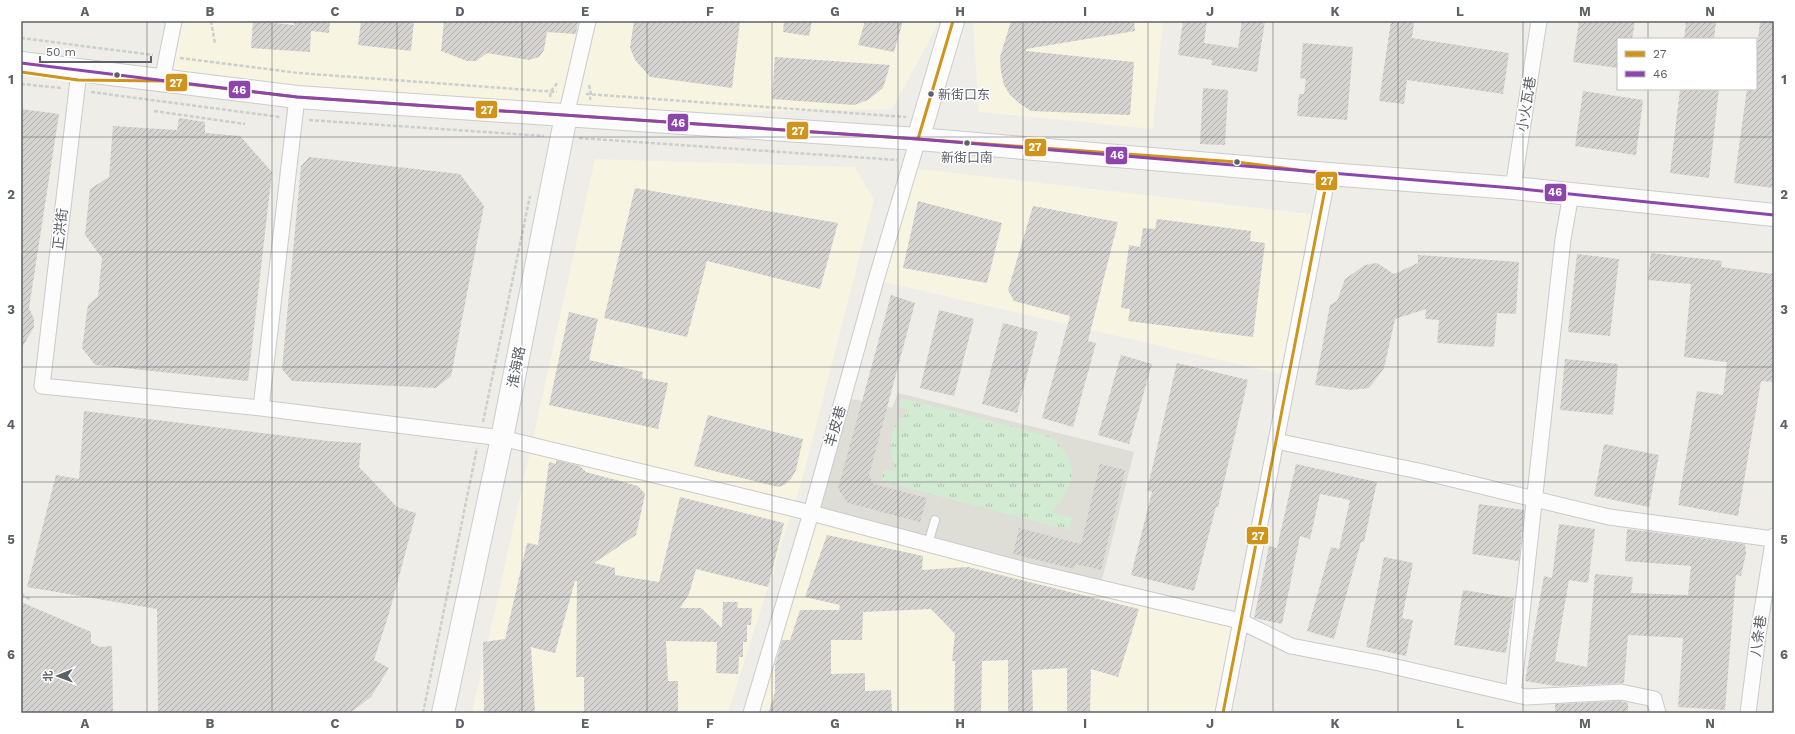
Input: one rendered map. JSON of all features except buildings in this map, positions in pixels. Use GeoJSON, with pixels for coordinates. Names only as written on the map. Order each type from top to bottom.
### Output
{"type":"FeatureCollection","features":[{"type":"Feature","properties":{"kind":"main road"},"geometry":{"type":"LineString","coordinates":[[918,139],[953,21]]}},
{"type":"Feature","properties":{"kind":"main road"},"geometry":{"type":"LineString","coordinates":[[21,63],[297,97],[918,139],[1328,174],[1513,188],[1774,216]]}},
{"type":"Feature","properties":{"kind":"main road","name":"淮海路"},"geometry":{"type":"LineString","coordinates":[[443,713],[502,438],[566,116]]}},
{"type":"Feature","properties":{"kind":"street"},"geometry":{"type":"LineString","coordinates":[[162,81],[174,21]]}},
{"type":"Feature","properties":{"kind":"street","name":"淮海路"},"geometry":{"type":"LineString","coordinates":[[566,116],[588,21]]}},
{"type":"Feature","properties":{"kind":"street","name":"小火瓦巷"},"geometry":{"type":"LineString","coordinates":[[1513,188],[1539,21]]}},
{"type":"Feature","properties":{"kind":"street","name":"正洪街"},"geometry":{"type":"LineString","coordinates":[[79,71],[42,386],[261,408]]}},
{"type":"Feature","properties":{"kind":"street"},"geometry":{"type":"LineString","coordinates":[[297,97],[261,408],[502,438],[811,513],[1029,571],[1240,621],[1291,646],[1379,663],[1526,697],[1621,692],[1654,699],[1658,713]]}},
{"type":"Feature","properties":{"kind":"street","name":"羊皮巷"},"geometry":{"type":"LineString","coordinates":[[751,713],[811,513],[876,280],[918,139]]}},
{"type":"Feature","properties":{"kind":"street"},"geometry":{"type":"LineString","coordinates":[[1223,713],[1328,174]]}},
{"type":"Feature","properties":{"kind":"street"},"geometry":{"type":"LineString","coordinates":[[1513,694],[1563,239],[1571,194]]}},
{"type":"Feature","properties":{"kind":"street"},"geometry":{"type":"LineString","coordinates":[[1276,441],[1422,472],[1609,517],[1774,538]]}},
{"type":"Feature","properties":{"kind":"street","name":"八条巷"},"geometry":{"type":"LineString","coordinates":[[1748,713],[1758,635],[1774,538]]}},
{"type":"Feature","properties":{"kind":"lane"},"geometry":{"type":"LineString","coordinates":[[928,544],[935,520]]}},
{"type":"Feature","properties":{"kind":"path"},"geometry":{"type":"LineString","coordinates":[[211,21],[214,44]]}},
{"type":"Feature","properties":{"kind":"path"},"geometry":{"type":"LineString","coordinates":[[21,38],[298,73],[559,92]]}},
{"type":"Feature","properties":{"kind":"path"},"geometry":{"type":"LineString","coordinates":[[550,99],[551,91],[560,79]]}},
{"type":"Feature","properties":{"kind":"path"},"geometry":{"type":"LineString","coordinates":[[583,94],[925,118]]}},
{"type":"Feature","properties":{"kind":"path"},"geometry":{"type":"LineString","coordinates":[[154,111],[245,124]]}},
{"type":"Feature","properties":{"kind":"path"},"geometry":{"type":"LineString","coordinates":[[541,144],[544,128]]}},
{"type":"Feature","properties":{"kind":"path"},"geometry":{"type":"LineString","coordinates":[[423,713],[531,190]]}},
{"type":"Feature","properties":{"kind":"path"},"geometry":{"type":"LineString","coordinates":[[21,594],[31,600]]}},
{"type":"Feature","properties":{"kind":"shaded area"},"geometry":{"type":"Polygon","coordinates":[[[174,21],[940,21],[892,109],[566,116],[162,81],[174,21]]]}},
{"type":"Feature","properties":{"kind":"shaded area"},"geometry":{"type":"Polygon","coordinates":[[[973,21],[1163,21],[1153,129],[979,112],[973,21]]]}},
{"type":"Feature","properties":{"kind":"shaded area"},"geometry":{"type":"Polygon","coordinates":[[[595,159],[855,167],[874,200],[802,480],[728,713],[472,713],[595,159]]]}},
{"type":"Feature","properties":{"kind":"shaded area"},"geometry":{"type":"Polygon","coordinates":[[[910,168],[1321,215],[1289,376],[876,280],[910,168]]]}},
{"type":"Feature","properties":{"kind":"shaded area"},"geometry":{"type":"Polygon","coordinates":[[[898,393],[1134,452],[1100,588],[811,513],[843,397],[892,408],[898,393]]]}},
{"type":"Feature","properties":{"kind":"shaded area"},"geometry":{"type":"Polygon","coordinates":[[[811,513],[1240,621],[1223,713],[751,713],[811,513]]]}},
{"type":"Feature","properties":{"kind":"green space"},"geometry":{"type":"Polygon","coordinates":[[[901,398],[1049,436],[1059,445],[1071,464],[1072,473],[1067,492],[1052,512],[1072,518],[1069,530],[881,481],[884,469],[896,472],[891,455],[891,438],[897,423],[910,411],[899,406],[901,398]]]}},
{"type":"Feature","properties":{"kind":"transit line","name":"27"},"geometry":{"type":"LineString","coordinates":[[953,21],[918,139],[1237,162],[1328,174],[1223,713]]}},
{"type":"Feature","properties":{"kind":"transit line","name":"46"},"geometry":{"type":"LineString","coordinates":[[21,63],[297,97],[918,139],[1513,188],[1774,215]]}},
{"type":"Feature","properties":{"kind":"transit line","name":"27"},"geometry":{"type":"LineString","coordinates":[[21,72],[78,80],[162,81],[297,97],[918,139],[928,105]]}},
{"type":"Feature","properties":{"kind":"place","name":"新街口东"},"geometry":{"type":"Point","coordinates":[931,94]}},
{"type":"Feature","properties":{"kind":"place","name":"新街口南"},"geometry":{"type":"Point","coordinates":[967,143]}}]}
